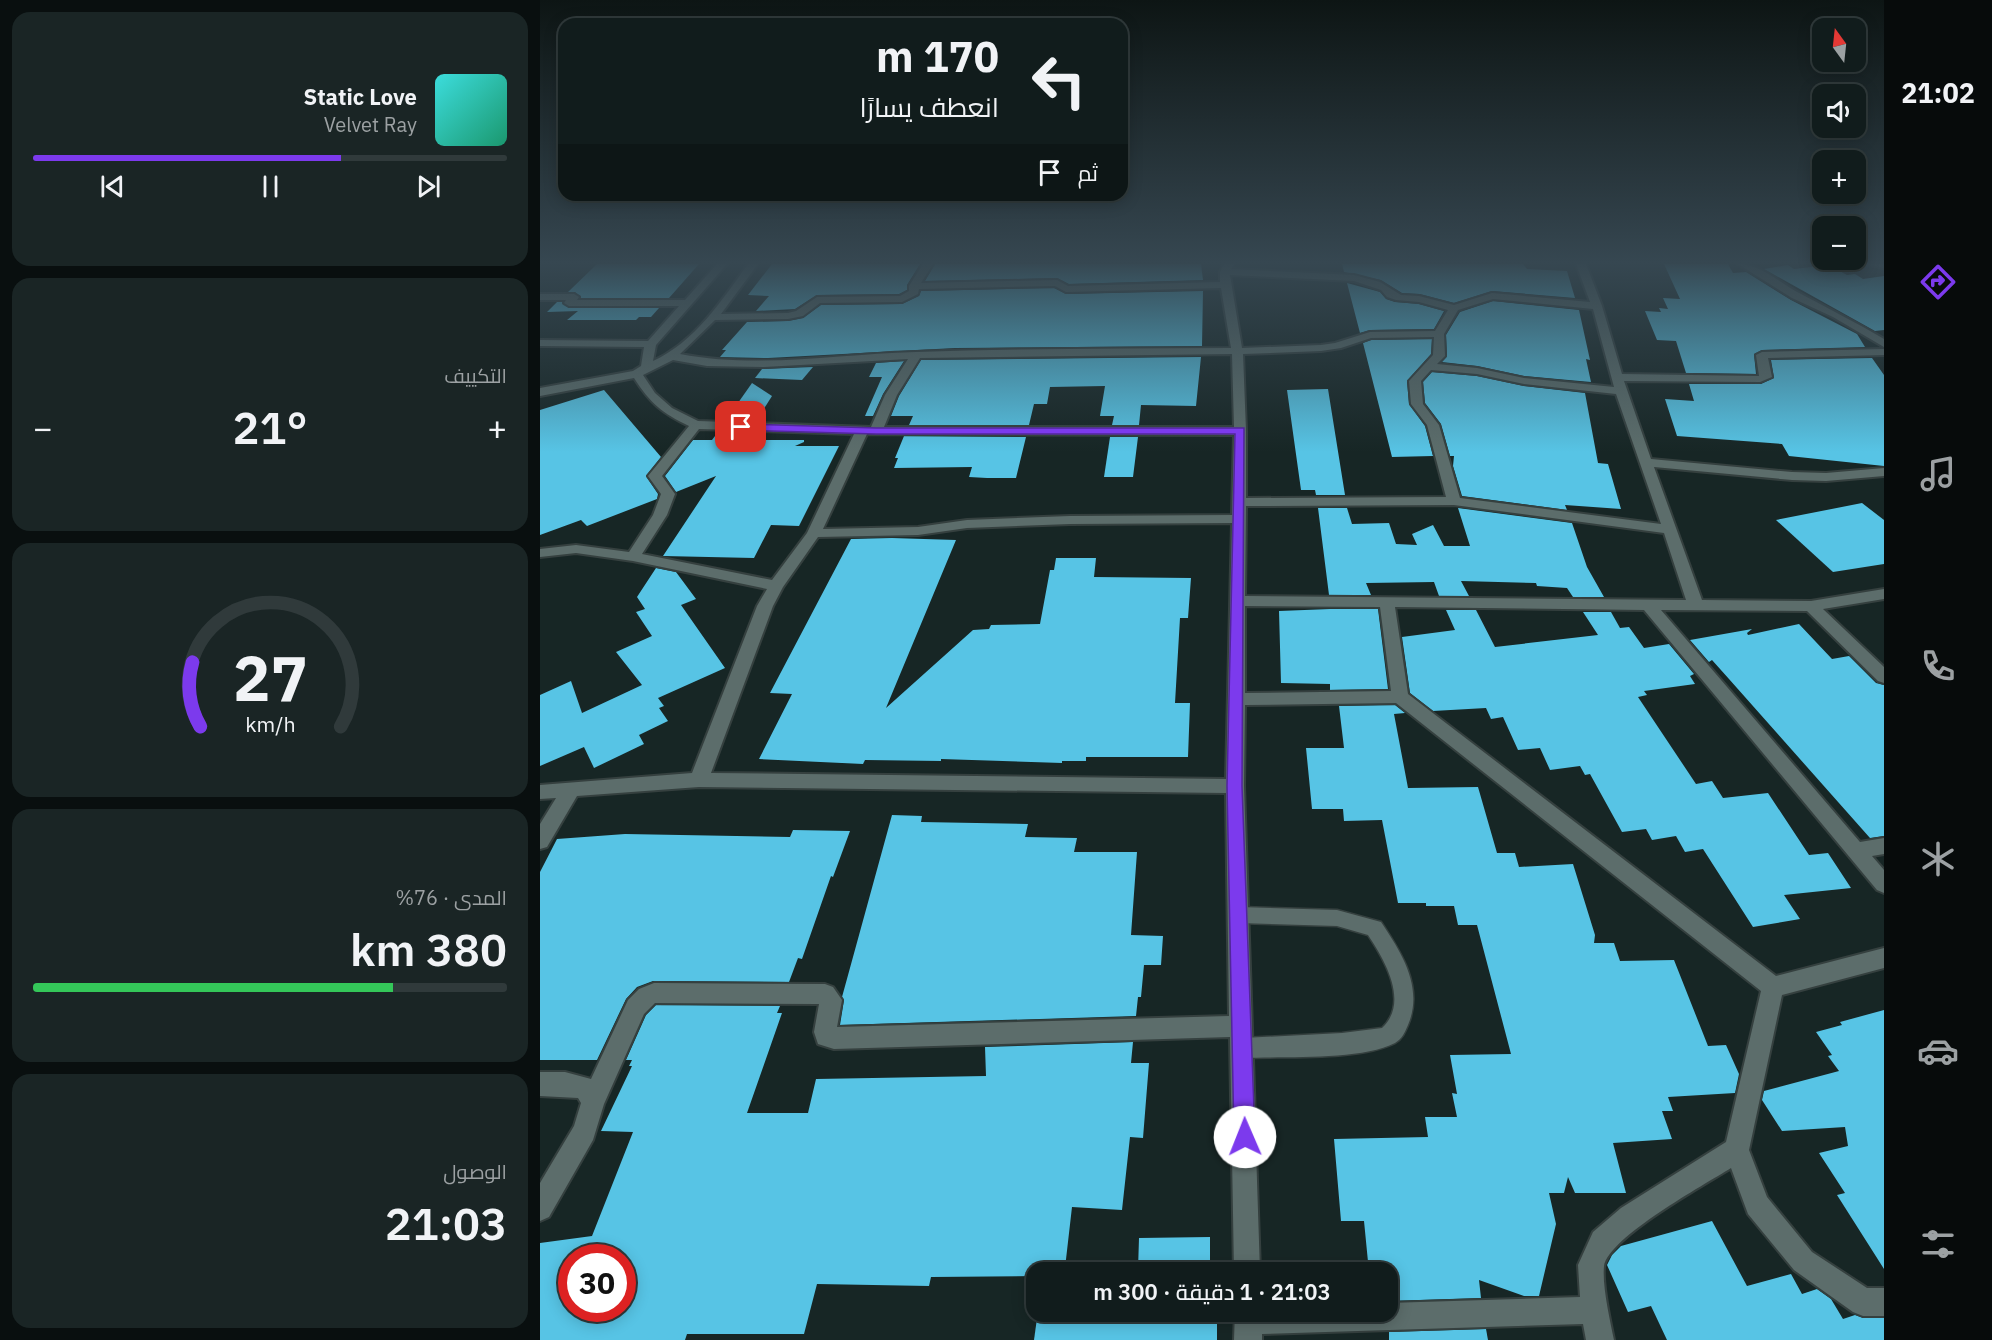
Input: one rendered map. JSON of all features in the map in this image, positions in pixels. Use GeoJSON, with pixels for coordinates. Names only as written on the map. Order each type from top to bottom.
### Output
{"type":"FeatureCollection","features":[{"type":"Feature","properties":{"kind":"street"},"geometry":{"type":"LineString","coordinates":[[666,327],[651,344],[642,370],[651,395],[668,411],[696,425],[869,431],[1240,431]]}},
{"type":"Feature","properties":{"kind":"street"},"geometry":{"type":"LineString","coordinates":[[540,392],[642,370],[671,356],[702,327]]}},
{"type":"Feature","properties":{"kind":"street"},"geometry":{"type":"LineString","coordinates":[[1234,327],[1240,431],[1235,786],[1247,1262]]}},
{"type":"Feature","properties":{"kind":"street"},"geometry":{"type":"LineString","coordinates":[[1443,327],[1439,334],[1439,356],[1415,381],[1417,404],[1434,424],[1454,501]]}},
{"type":"Feature","properties":{"kind":"street"},"geometry":{"type":"LineString","coordinates":[[1603,327],[1621,391],[1696,606]]}},
{"type":"Feature","properties":{"kind":"street"},"geometry":{"type":"LineString","coordinates":[[1856,327],[1884,344]]}},
{"type":"Feature","properties":{"kind":"street"},"geometry":{"type":"LineString","coordinates":[[671,356],[707,363],[764,364],[916,355],[1237,351],[1329,347],[1370,335],[1439,334]]}},
{"type":"Feature","properties":{"kind":"street"},"geometry":{"type":"LineString","coordinates":[[540,343],[651,344]]}},
{"type":"Feature","properties":{"kind":"street"},"geometry":{"type":"LineString","coordinates":[[1618,377],[1760,379],[1766,377],[1762,355],[1884,352]]}},
{"type":"Feature","properties":{"kind":"street"},"geometry":{"type":"LineString","coordinates":[[699,780],[765,606],[776,586],[814,533],[869,431],[916,355]]}},
{"type":"Feature","properties":{"kind":"street"},"geometry":{"type":"LineString","coordinates":[[1428,366],[1477,371],[1524,381],[1621,391]]}},
{"type":"Feature","properties":{"kind":"street"},"geometry":{"type":"LineString","coordinates":[[633,557],[660,515],[668,494],[655,476],[696,425]]}},
{"type":"Feature","properties":{"kind":"street"},"geometry":{"type":"LineString","coordinates":[[1645,462],[1792,476],[1826,477],[1884,472]]}},
{"type":"Feature","properties":{"kind":"street"},"geometry":{"type":"LineString","coordinates":[[814,533],[918,531],[967,524],[1454,501],[1566,514],[1669,530]]}},
{"type":"Feature","properties":{"kind":"street"},"geometry":{"type":"LineString","coordinates":[[540,553],[576,549],[633,557],[776,586]]}},
{"type":"Feature","properties":{"kind":"street"},"geometry":{"type":"LineString","coordinates":[[1237,601],[1811,606],[1884,594]]}},
{"type":"Feature","properties":{"kind":"street"},"geometry":{"type":"LineString","coordinates":[[1387,603],[1400,697]]}},
{"type":"Feature","properties":{"kind":"street"},"geometry":{"type":"LineString","coordinates":[[1648,606],[1884,884]]}},
{"type":"Feature","properties":{"kind":"street"},"geometry":{"type":"LineString","coordinates":[[1811,606],[1884,677]]}},
{"type":"Feature","properties":{"kind":"street"},"geometry":{"type":"LineString","coordinates":[[1236,699],[1400,697],[1773,987]]}},
{"type":"Feature","properties":{"kind":"street"},"geometry":{"type":"LineString","coordinates":[[540,792],[699,780],[1235,786]]}},
{"type":"Feature","properties":{"kind":"street"},"geometry":{"type":"LineString","coordinates":[[540,841],[572,788]]}},
{"type":"Feature","properties":{"kind":"street"},"geometry":{"type":"LineString","coordinates":[[1857,851],[1884,846]]}},
{"type":"Feature","properties":{"kind":"street"},"geometry":{"type":"LineString","coordinates":[[1773,987],[1884,958]]}},
{"type":"Feature","properties":{"kind":"street"},"geometry":{"type":"LineString","coordinates":[[1773,987],[1737,1150],[1757,1205],[1803,1261],[1863,1302],[1884,1302]]}},
{"type":"Feature","properties":{"kind":"street"},"geometry":{"type":"LineString","coordinates":[[540,1208],[584,1131],[593,1102],[636,1007],[647,996],[654,993],[825,994],[831,1000],[825,1032],[830,1038],[1242,1037]]}},
{"type":"Feature","properties":{"kind":"street"},"geometry":{"type":"LineString","coordinates":[[540,1084],[565,1084],[585,1088],[593,1102]]}},
{"type":"Feature","properties":{"kind":"street"},"geometry":{"type":"LineString","coordinates":[[1600,1340],[1594,1310],[1591,1265],[1602,1241],[1630,1217],[1737,1150]]}},
{"type":"Feature","properties":{"kind":"street"},"geometry":{"type":"LineString","coordinates":[[1248,1324],[1594,1310]]}},
{"type":"Feature","properties":{"kind":"lane"},"geometry":{"type":"LineString","coordinates":[[1239,915],[1337,918],[1374,928],[1395,960],[1405,990],[1400,1023],[1388,1036],[1359,1042],[1242,1037]]}},
{"type":"Feature","properties":{"kind":"building"},"geometry":{"type":"Polygon","coordinates":[[[743,327],[1202,327],[1202,346],[955,348],[768,358],[720,357],[726,350],[722,350],[743,327]]]}},
{"type":"Feature","properties":{"kind":"building"},"geometry":{"type":"Polygon","coordinates":[[[1358,327],[1435,327],[1434,329],[1370,330],[1360,333],[1358,327]]]}},
{"type":"Feature","properties":{"kind":"building"},"geometry":{"type":"Polygon","coordinates":[[[1451,327],[1583,327],[1590,360],[1586,359],[1591,382],[1524,376],[1477,366],[1442,362],[1447,356],[1446,335],[1451,327]]]}},
{"type":"Feature","properties":{"kind":"building"},"geometry":{"type":"Polygon","coordinates":[[[1651,327],[1843,327],[1857,334],[1865,347],[1762,350],[1754,354],[1756,374],[1686,373],[1676,341],[1657,340],[1651,327]]]}},
{"type":"Feature","properties":{"kind":"building"},"geometry":{"type":"Polygon","coordinates":[[[1867,327],[1884,327],[1884,330],[1875,331],[1867,327]]]}},
{"type":"Feature","properties":{"kind":"building"},"geometry":{"type":"Polygon","coordinates":[[[1432,339],[1431,354],[1407,381],[1409,404],[1425,426],[1433,456],[1392,457],[1363,343],[1371,340],[1432,339]]]}},
{"type":"Feature","properties":{"kind":"building"},"geometry":{"type":"Polygon","coordinates":[[[1201,357],[1196,406],[1141,405],[1139,425],[1112,425],[1114,416],[1100,416],[1105,386],[1050,387],[1047,404],[1034,404],[1029,425],[909,425],[913,416],[891,416],[899,396],[921,360],[1201,357]]]}},
{"type":"Feature","properties":{"kind":"building"},"geometry":{"type":"Polygon","coordinates":[[[1872,358],[1884,375],[1884,466],[1789,456],[1782,444],[1677,436],[1665,399],[1694,401],[1689,384],[1761,384],[1774,378],[1771,360],[1872,358]]]}},
{"type":"Feature","properties":{"kind":"building"},"geometry":{"type":"Polygon","coordinates":[[[904,361],[883,394],[873,416],[865,416],[882,377],[869,377],[876,363],[904,361]]]}},
{"type":"Feature","properties":{"kind":"building"},"geometry":{"type":"Polygon","coordinates":[[[813,367],[802,380],[755,378],[762,369],[813,367]]]}},
{"type":"Feature","properties":{"kind":"building"},"geometry":{"type":"Polygon","coordinates":[[[1432,372],[1477,376],[1524,386],[1585,393],[1598,463],[1608,464],[1621,509],[1565,505],[1567,510],[1462,496],[1453,466],[1454,456],[1450,456],[1441,424],[1425,403],[1423,382],[1432,372]]]}},
{"type":"Feature","properties":{"kind":"building"},"geometry":{"type":"Polygon","coordinates":[[[752,383],[772,396],[756,421],[726,420],[752,383]]]}},
{"type":"Feature","properties":{"kind":"building"},"geometry":{"type":"Polygon","coordinates":[[[1328,389],[1345,495],[1316,495],[1315,490],[1301,490],[1287,390],[1328,389]]]}},
{"type":"Feature","properties":{"kind":"building"},"geometry":{"type":"Polygon","coordinates":[[[604,390],[661,457],[646,476],[658,494],[657,499],[587,526],[581,520],[540,535],[540,410],[604,390]]]}},
{"type":"Feature","properties":{"kind":"building"},"geometry":{"type":"Polygon","coordinates":[[[718,432],[749,433],[744,440],[804,440],[795,446],[839,446],[799,526],[771,525],[754,558],[663,556],[716,476],[676,492],[665,476],[693,440],[712,440],[718,432]]]}},
{"type":"Feature","properties":{"kind":"building"},"geometry":{"type":"Polygon","coordinates":[[[904,436],[1026,437],[1016,478],[987,478],[969,477],[972,467],[894,468],[898,458],[895,458],[904,436]]]}},
{"type":"Feature","properties":{"kind":"building"},"geometry":{"type":"Polygon","coordinates":[[[1110,437],[1138,437],[1133,477],[1104,477],[1110,437]]]}},
{"type":"Feature","properties":{"kind":"building"},"geometry":{"type":"Polygon","coordinates":[[[1862,503],[1884,520],[1884,564],[1833,572],[1776,520],[1862,503]]]}},
{"type":"Feature","properties":{"kind":"building"},"geometry":{"type":"Polygon","coordinates":[[[1318,508],[1347,508],[1352,524],[1389,523],[1396,544],[1417,545],[1412,534],[1433,525],[1444,546],[1470,546],[1458,508],[1572,523],[1587,567],[1604,597],[1573,597],[1567,588],[1537,586],[1536,583],[1461,581],[1469,596],[1439,596],[1434,582],[1366,583],[1371,595],[1329,595],[1318,508]]]}},
{"type":"Feature","properties":{"kind":"building"},"geometry":{"type":"Polygon","coordinates":[[[851,539],[956,540],[886,708],[973,630],[989,629],[991,625],[1040,624],[1050,570],[1054,570],[1056,558],[1096,558],[1094,577],[1191,578],[1188,618],[1180,618],[1175,703],[1190,703],[1188,757],[1086,757],[1086,761],[1062,761],[1062,763],[941,759],[941,761],[865,760],[863,764],[759,759],[792,694],[770,693],[851,539]]]}},
{"type":"Feature","properties":{"kind":"building"},"geometry":{"type":"Polygon","coordinates":[[[656,568],[676,572],[696,599],[681,605],[725,668],[658,698],[664,706],[659,708],[668,721],[639,735],[644,744],[594,768],[584,747],[540,766],[540,695],[571,681],[582,713],[642,685],[616,652],[652,636],[636,612],[645,609],[637,597],[656,568]]]}},
{"type":"Feature","properties":{"kind":"building"},"geometry":{"type":"Polygon","coordinates":[[[1378,609],[1388,689],[1330,690],[1330,684],[1281,683],[1279,611],[1378,609]]]}},
{"type":"Feature","properties":{"kind":"building"},"geometry":{"type":"Polygon","coordinates":[[[1446,610],[1476,610],[1495,647],[1598,635],[1583,612],[1611,612],[1620,628],[1629,627],[1644,648],[1669,644],[1694,674],[1690,676],[1695,684],[1644,691],[1647,695],[1638,697],[1696,784],[1712,781],[1723,798],[1768,793],[1809,855],[1828,853],[1851,888],[1784,895],[1800,919],[1753,927],[1703,849],[1685,852],[1676,836],[1652,840],[1646,829],[1622,832],[1590,774],[1585,775],[1580,766],[1550,770],[1540,748],[1518,750],[1503,717],[1491,719],[1486,708],[1433,711],[1410,693],[1402,637],[1455,630],[1446,610]]]}},
{"type":"Feature","properties":{"kind":"building"},"geometry":{"type":"Polygon","coordinates":[[[1799,624],[1832,659],[1849,656],[1876,683],[1884,685],[1884,836],[1870,838],[1712,660],[1709,662],[1690,640],[1752,629],[1747,633],[1748,635],[1799,624]]]}},
{"type":"Feature","properties":{"kind":"building"},"geometry":{"type":"Polygon","coordinates":[[[1395,705],[1405,713],[1394,714],[1408,788],[1478,787],[1497,853],[1515,853],[1519,867],[1573,864],[1595,935],[1594,943],[1614,943],[1620,961],[1674,960],[1708,1046],[1726,1045],[1739,1074],[1735,1093],[1668,1097],[1673,1111],[1662,1111],[1672,1139],[1613,1143],[1626,1193],[1575,1193],[1568,1177],[1564,1193],[1549,1193],[1556,1224],[1539,1296],[1524,1296],[1479,1280],[1481,1298],[1398,1301],[1398,1262],[1368,1262],[1364,1221],[1341,1221],[1334,1139],[1428,1137],[1425,1117],[1457,1117],[1452,1093],[1457,1094],[1450,1055],[1511,1054],[1477,925],[1458,925],[1454,906],[1398,903],[1382,820],[1344,821],[1343,809],[1312,809],[1306,748],[1344,748],[1339,706],[1395,705]]]}},
{"type":"Feature","properties":{"kind":"building"},"geometry":{"type":"Polygon","coordinates":[[[892,815],[922,816],[921,822],[1028,824],[1025,837],[1077,838],[1074,852],[1137,852],[1131,935],[1163,936],[1161,965],[1144,965],[1141,997],[1138,997],[1136,1016],[840,1025],[844,1000],[842,997],[892,815]]]}},
{"type":"Feature","properties":{"kind":"building"},"geometry":{"type":"Polygon","coordinates":[[[793,830],[850,831],[833,877],[831,876],[802,959],[798,958],[789,982],[653,981],[637,987],[626,999],[597,1060],[540,1060],[540,872],[557,839],[625,834],[790,837],[793,830]]]}},
{"type":"Feature","properties":{"kind":"building"},"geometry":{"type":"Polygon","coordinates":[[[656,1005],[780,1006],[777,1013],[782,1013],[747,1113],[808,1113],[816,1079],[986,1076],[985,1047],[1133,1042],[1131,1063],[1149,1063],[1143,1138],[1130,1137],[1122,1210],[1072,1207],[1066,1262],[1026,1262],[1026,1276],[931,1277],[929,1286],[817,1284],[804,1334],[687,1334],[685,1340],[540,1340],[540,1243],[592,1236],[633,1132],[601,1131],[632,1066],[629,1066],[632,1060],[626,1060],[646,1015],[656,1005]]]}},
{"type":"Feature","properties":{"kind":"building"},"geometry":{"type":"Polygon","coordinates":[[[1884,1010],[1884,1269],[1837,1195],[1845,1193],[1819,1153],[1848,1146],[1845,1127],[1782,1131],[1762,1100],[1764,1091],[1839,1071],[1828,1056],[1832,1055],[1816,1032],[1842,1025],[1840,1022],[1884,1010]]]}},
{"type":"Feature","properties":{"kind":"building"},"geometry":{"type":"Polygon","coordinates":[[[1712,1221],[1747,1286],[1791,1274],[1802,1294],[1817,1289],[1831,1299],[1843,1319],[1855,1315],[1863,1318],[1884,1318],[1884,1340],[1667,1340],[1651,1306],[1628,1312],[1607,1265],[1612,1255],[1621,1246],[1712,1221]]]}},
{"type":"Feature","properties":{"kind":"building"},"geometry":{"type":"Polygon","coordinates":[[[1210,1237],[1210,1262],[1138,1262],[1139,1238],[1210,1237]]]}},
{"type":"Feature","properties":{"kind":"building"},"geometry":{"type":"Polygon","coordinates":[[[1036,1322],[1217,1322],[1217,1340],[1034,1340],[1036,1322]]]}},
{"type":"Feature","properties":{"kind":"building"},"geometry":{"type":"Polygon","coordinates":[[[1486,1329],[1488,1340],[1389,1340],[1389,1332],[1486,1329]]]}},
{"type":"Feature","properties":{"kind":"route"},"geometry":{"type":"LineString","coordinates":[[741,427],[876,431],[1240,431],[1235,786],[1245,1137]]}}]}
